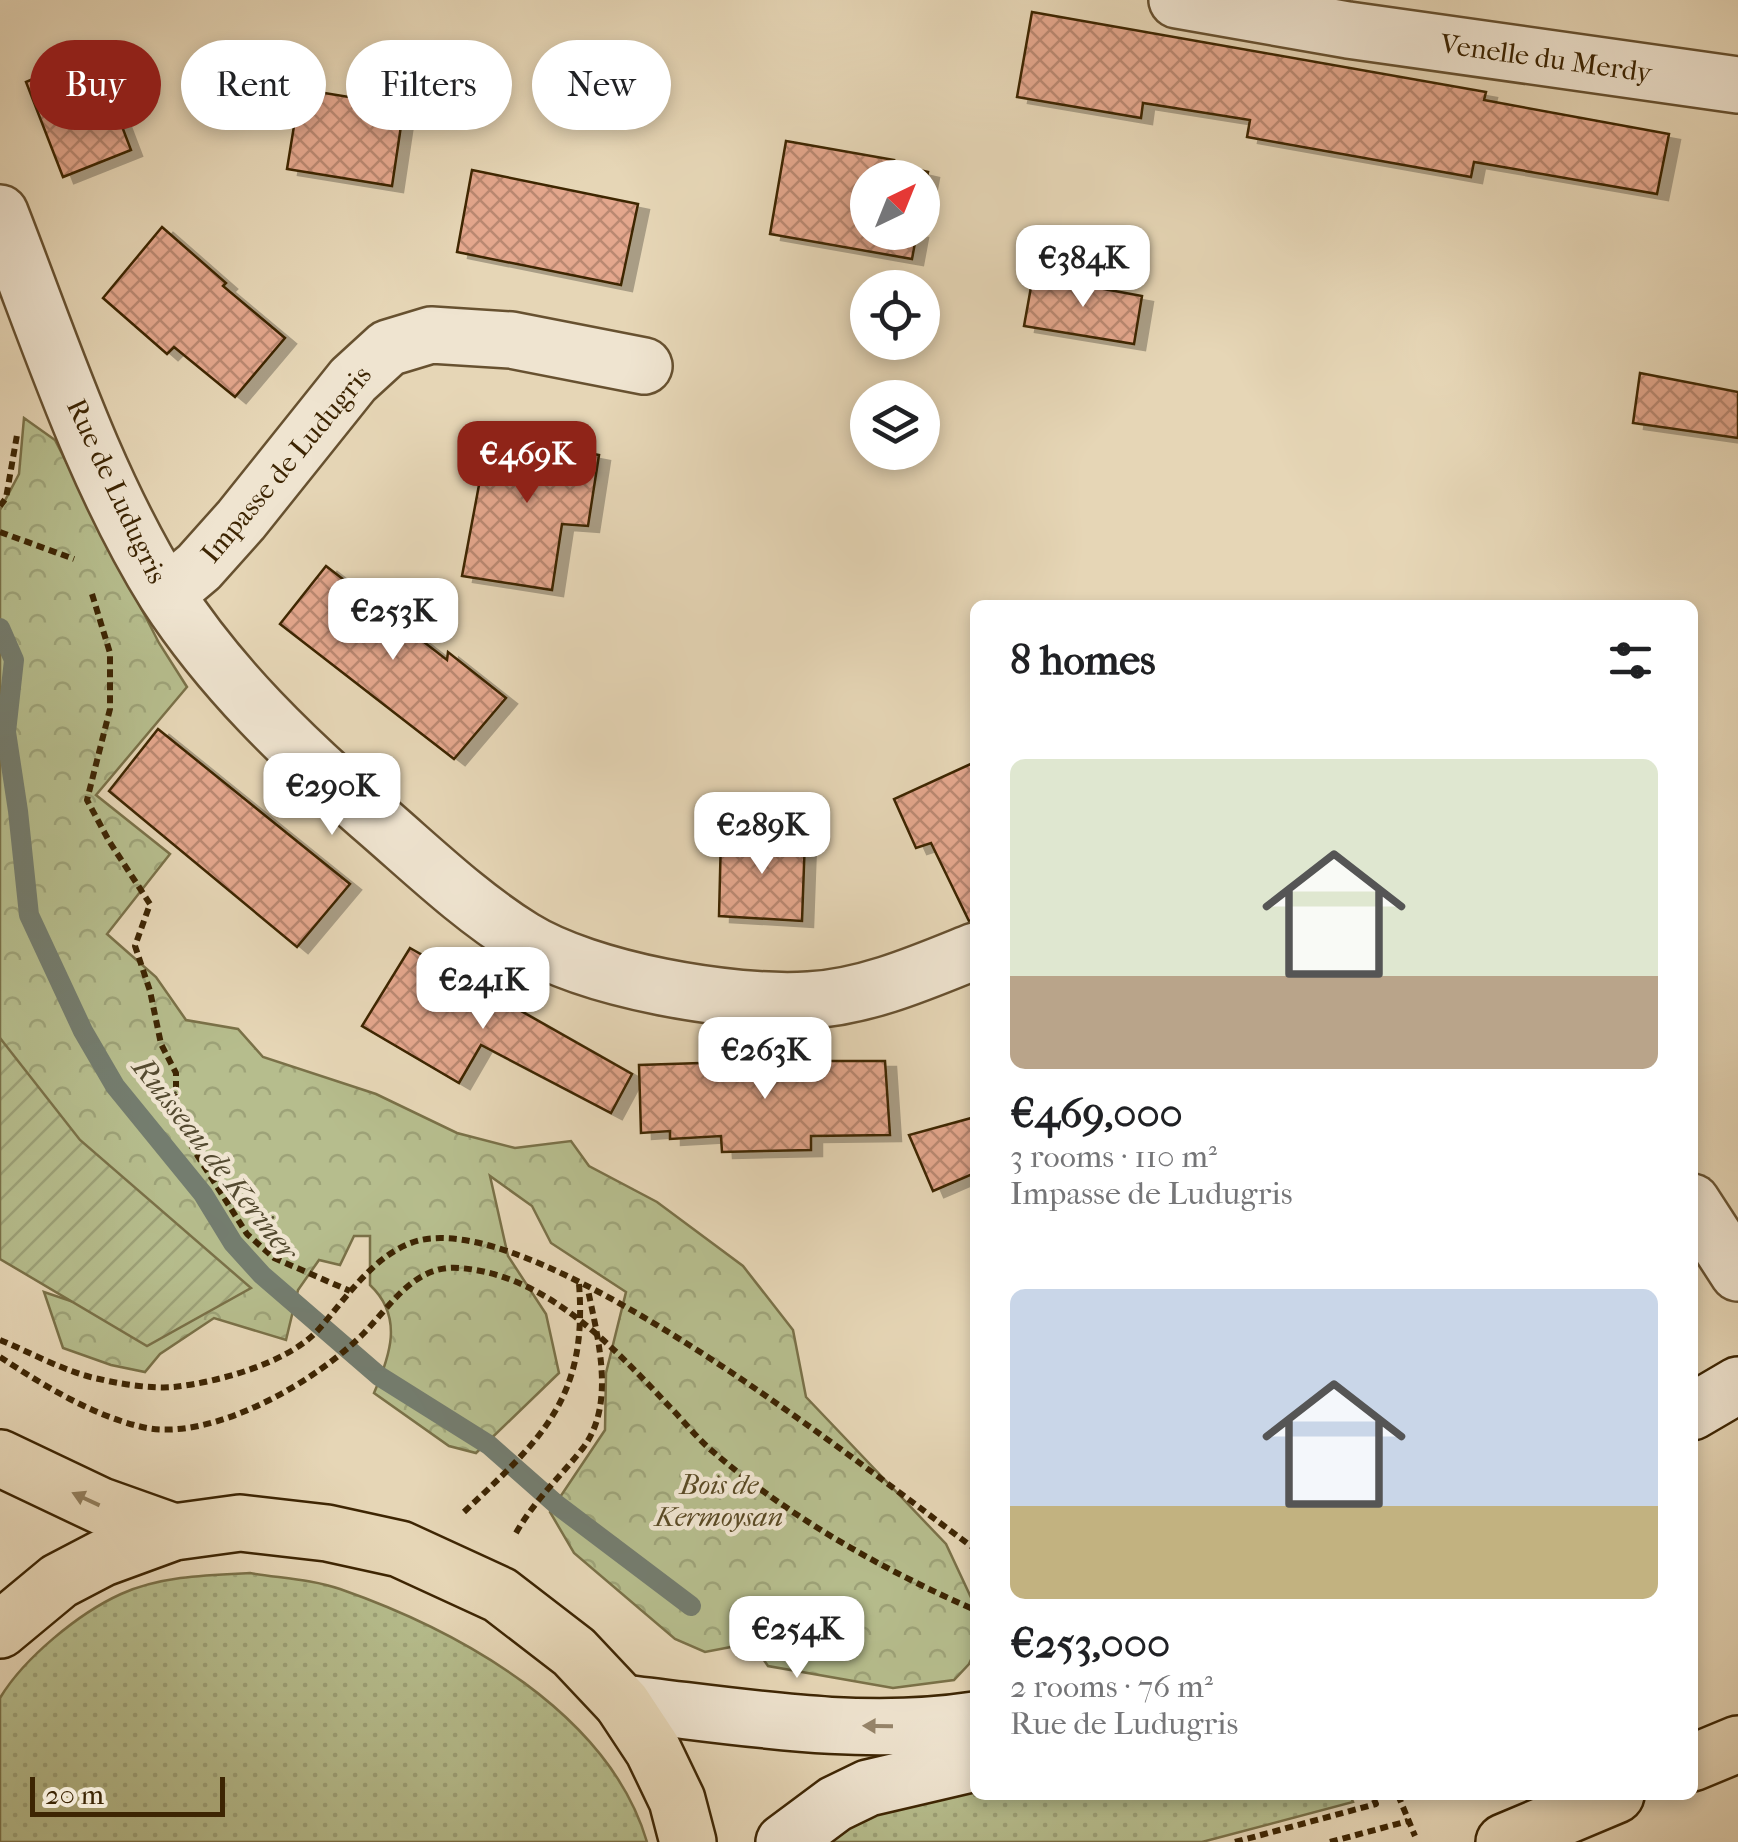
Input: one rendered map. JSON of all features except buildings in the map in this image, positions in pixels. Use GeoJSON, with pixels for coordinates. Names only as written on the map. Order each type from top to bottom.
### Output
{"type":"FeatureCollection","features":[{"type":"Feature","properties":{"kind":"main road"},"geometry":{"type":"LineString","coordinates":[[0,1458],[102,1506],[174,1532]]}},
{"type":"Feature","properties":{"kind":"main road"},"geometry":{"type":"LineString","coordinates":[[0,1630],[59,1582],[104,1558],[174,1532],[240,1522],[327,1532],[400,1549],[500,1596],[574,1652],[622,1703],[653,1750],[677,1800],[688,1842]]}},
{"type":"Feature","properties":{"kind":"main road"},"geometry":{"type":"LineString","coordinates":[[1698,1761],[1738,1744]]}},
{"type":"Feature","properties":{"kind":"main road"},"geometry":{"type":"LineString","coordinates":[[1504,1842],[1604,1800]]}},
{"type":"Feature","properties":{"kind":"street","name":"Venelle du Merdy"},"geometry":{"type":"LineString","coordinates":[[1177,0],[1348,30],[1738,85]]}},
{"type":"Feature","properties":{"kind":"street","name":"Rue de Ludugris"},"geometry":{"type":"LineString","coordinates":[[0,213],[94,452],[136,542],[220,671],[352,800],[493,917],[526,940],[604,972],[664,986],[756,998],[810,1000],[843,995],[912,976],[970,953]]}},
{"type":"Feature","properties":{"kind":"street","name":"Impasse de Ludugris"},"geometry":{"type":"LineString","coordinates":[[167,594],[199,567],[242,520],[353,380],[388,348],[430,334],[495,339],[644,366]]}},
{"type":"Feature","properties":{"kind":"street"},"geometry":{"type":"LineString","coordinates":[[1698,1211],[1738,1273]]}},
{"type":"Feature","properties":{"kind":"street"},"geometry":{"type":"LineString","coordinates":[[1698,1408],[1738,1385]]}},
{"type":"Feature","properties":{"kind":"street"},"geometry":{"type":"LineString","coordinates":[[622,1703],[796,1724],[928,1727],[970,1721]]}},
{"type":"Feature","properties":{"kind":"street"},"geometry":{"type":"LineString","coordinates":[[784,1842],[836,1804],[868,1788],[970,1764]]}},
{"type":"Feature","properties":{"kind":"path"},"geometry":{"type":"LineString","coordinates":[[0,506],[6,498],[18,432]]}},
{"type":"Feature","properties":{"kind":"path"},"geometry":{"type":"LineString","coordinates":[[0,532],[82,562]]}},
{"type":"Feature","properties":{"kind":"path"},"geometry":{"type":"LineString","coordinates":[[87,580],[110,653],[110,710],[86,800],[150,904],[135,946],[161,1044],[176,1073],[176,1112],[192,1147],[247,1234],[274,1258],[350,1291]]}},
{"type":"Feature","properties":{"kind":"path"},"geometry":{"type":"LineString","coordinates":[[0,1340],[97,1379],[171,1388],[247,1371],[298,1346],[390,1254],[419,1240],[458,1238],[506,1249],[686,1341],[970,1545]]}},
{"type":"Feature","properties":{"kind":"path"},"geometry":{"type":"LineString","coordinates":[[0,1357],[88,1408],[142,1427],[170,1429],[228,1416],[266,1402],[332,1362],[396,1295],[423,1274],[456,1267],[496,1274],[544,1296],[597,1332],[709,1449],[842,1542],[902,1578],[970,1608]]}},
{"type":"Feature","properties":{"kind":"path"},"geometry":{"type":"LineString","coordinates":[[497,1481],[542,1433],[572,1380],[580,1320],[579,1284]]}},
{"type":"Feature","properties":{"kind":"path"},"geometry":{"type":"LineString","coordinates":[[531,1507],[586,1444],[596,1424],[602,1394],[597,1332],[588,1288]]}},
{"type":"Feature","properties":{"kind":"path"},"geometry":{"type":"LineString","coordinates":[[1236,1842],[1376,1804],[1374,1800]]}},
{"type":"Feature","properties":{"kind":"path"},"geometry":{"type":"LineString","coordinates":[[1400,1800],[1415,1836]]}},
{"type":"Feature","properties":{"kind":"path"},"geometry":{"type":"LineString","coordinates":[[1330,1842],[1408,1821]]}},
{"type":"Feature","properties":{"kind":"green space","name":"Bois de Kermoysan"},"geometry":{"type":"Polygon","coordinates":[[[24,418],[55,440],[159,643],[187,687],[96,795],[170,854],[107,934],[156,977],[186,1020],[238,1029],[263,1057],[376,1094],[457,1133],[515,1148],[571,1141],[589,1166],[657,1202],[743,1266],[793,1330],[806,1397],[946,1544],[970,1595],[970,1662],[954,1680],[893,1688],[768,1666],[752,1643],[705,1652],[675,1639],[574,1553],[550,1512],[605,1430],[606,1373],[626,1292],[551,1243],[532,1206],[490,1176],[508,1256],[546,1314],[559,1373],[476,1453],[449,1446],[374,1393],[391,1337],[387,1310],[370,1285],[370,1236],[354,1236],[340,1265],[319,1260],[298,1290],[286,1340],[214,1318],[160,1354],[145,1372],[63,1348],[44,1292],[148,1327],[0,1130],[0,510],[19,474],[24,418]]]}},
{"type":"Feature","properties":{"kind":"green space"},"geometry":{"type":"Polygon","coordinates":[[[0,1038],[80,1140],[251,1288],[147,1346],[0,1259],[0,1038]]]}},
{"type":"Feature","properties":{"kind":"green space"},"geometry":{"type":"Polygon","coordinates":[[[250,1573],[329,1586],[386,1607],[480,1653],[565,1716],[600,1754],[628,1796],[647,1842],[0,1842],[0,1698],[23,1668],[71,1625],[121,1594],[168,1580],[250,1573]]]}},
{"type":"Feature","properties":{"kind":"green space"},"geometry":{"type":"Polygon","coordinates":[[[970,1790],[970,1800],[1353,1802],[1202,1842],[821,1842],[893,1802],[970,1790]]]}},
{"type":"Feature","properties":{"kind":"waterway","name":"Ruisseau de Keriner"},"geometry":{"type":"LineString","coordinates":[[0,628],[14,660],[6,732],[29,915],[83,1031],[115,1086],[203,1194],[233,1243],[262,1275],[379,1376],[489,1445],[556,1504],[691,1606]]}}]}
